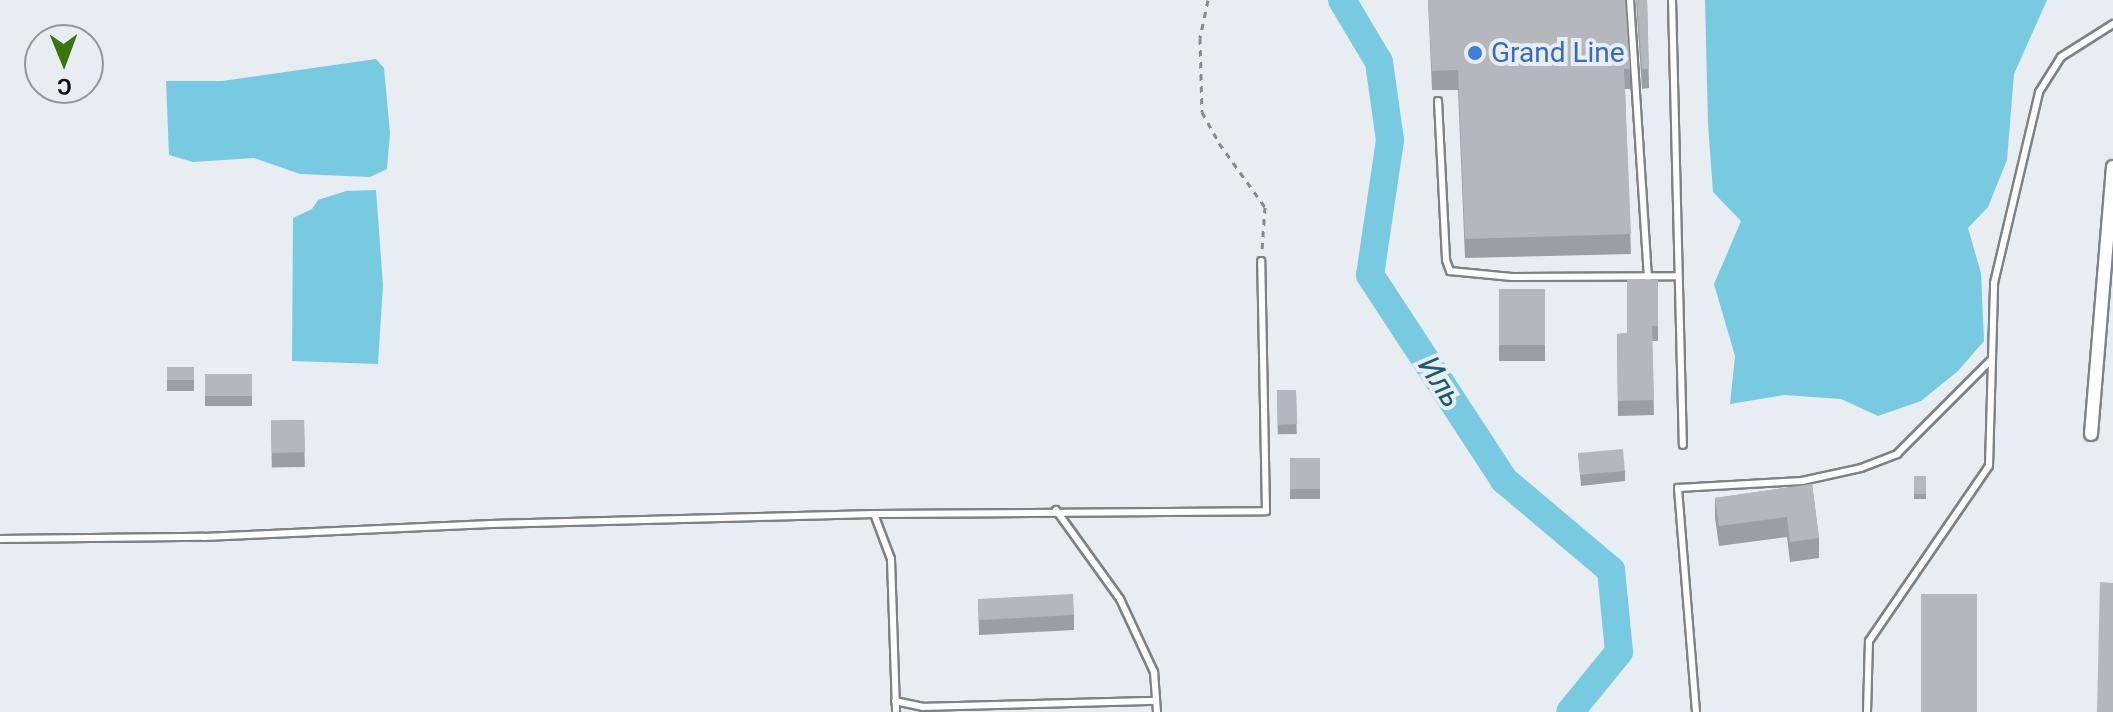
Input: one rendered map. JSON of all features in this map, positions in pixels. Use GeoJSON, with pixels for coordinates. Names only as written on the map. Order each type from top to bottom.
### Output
{"type":"FeatureCollection","features":[{"type":"Feature","properties":{"kind":"street"},"geometry":{"type":"LineString","coordinates":[[2091,434],[2113,167]]}},
{"type":"Feature","properties":{"kind":"lane"},"geometry":{"type":"LineString","coordinates":[[1630,0],[1648,276]]}},
{"type":"Feature","properties":{"kind":"lane"},"geometry":{"type":"LineString","coordinates":[[1672,0],[1683,445]]}},
{"type":"Feature","properties":{"kind":"lane"},"geometry":{"type":"LineString","coordinates":[[1867,712],[1869,641],[1989,466],[1994,283],[2039,92],[2061,57],[2113,24]]}},
{"type":"Feature","properties":{"kind":"lane"},"geometry":{"type":"LineString","coordinates":[[1438,101],[1446,260],[1450,271],[1512,277],[1678,276]]}},
{"type":"Feature","properties":{"kind":"lane"},"geometry":{"type":"LineString","coordinates":[[0,539],[204,537],[491,524],[874,514],[1056,510],[1266,511],[1261,261]]}},
{"type":"Feature","properties":{"kind":"lane"},"geometry":{"type":"LineString","coordinates":[[1696,712],[1678,488],[1802,481],[1861,468],[1897,454],[1992,359]]}},
{"type":"Feature","properties":{"kind":"lane"},"geometry":{"type":"LineString","coordinates":[[1056,510],[1120,599],[1154,672],[1157,712]]}},
{"type":"Feature","properties":{"kind":"lane"},"geometry":{"type":"LineString","coordinates":[[874,514],[891,559],[896,712]]}},
{"type":"Feature","properties":{"kind":"lane"},"geometry":{"type":"LineString","coordinates":[[895,701],[923,707],[1155,701]]}},
{"type":"Feature","properties":{"kind":"path"},"geometry":{"type":"LineString","coordinates":[[1208,0],[1200,38],[1202,112],[1219,143],[1265,207],[1261,261]]}},
{"type":"Feature","properties":{"kind":"water"},"geometry":{"type":"Polygon","coordinates":[[[1705,0],[2047,0],[2014,74],[2007,160],[1988,207],[1968,228],[1981,273],[1984,341],[1958,371],[1921,401],[1878,416],[1841,399],[1784,395],[1730,404],[1735,356],[1714,284],[1741,221],[1713,192],[1705,0]]]}},
{"type":"Feature","properties":{"kind":"water"},"geometry":{"type":"Polygon","coordinates":[[[376,59],[384,68],[390,133],[387,169],[370,177],[300,174],[254,158],[193,162],[169,155],[166,81],[222,81],[376,59]]]}},
{"type":"Feature","properties":{"kind":"water"},"geometry":{"type":"Polygon","coordinates":[[[376,190],[383,285],[378,364],[292,361],[293,218],[312,209],[318,200],[346,191],[376,190]]]}},
{"type":"Feature","properties":{"kind":"building"},"geometry":{"type":"Polygon","coordinates":[[[1428,0],[1625,0],[1630,69],[1624,69],[1631,234],[1465,239],[1458,70],[1432,71],[1428,0]]]}},
{"type":"Feature","properties":{"kind":"building"},"geometry":{"type":"Polygon","coordinates":[[[1637,0],[1647,0],[1649,69],[1642,69],[1637,0]]]}},
{"type":"Feature","properties":{"kind":"building"},"geometry":{"type":"Polygon","coordinates":[[[1627,280],[1658,280],[1658,326],[1652,326],[1654,400],[1618,401],[1617,334],[1627,333],[1627,280]]]}},
{"type":"Feature","properties":{"kind":"building"},"geometry":{"type":"Polygon","coordinates":[[[1499,289],[1545,289],[1545,345],[1499,345],[1499,289]]]}},
{"type":"Feature","properties":{"kind":"building"},"geometry":{"type":"Polygon","coordinates":[[[167,367],[194,367],[194,380],[167,380],[167,367]]]}},
{"type":"Feature","properties":{"kind":"building"},"geometry":{"type":"Polygon","coordinates":[[[205,374],[252,374],[252,396],[205,396],[205,374]]]}},
{"type":"Feature","properties":{"kind":"building"},"geometry":{"type":"Polygon","coordinates":[[[1296,390],[1297,424],[1278,425],[1277,391],[1296,390]]]}},
{"type":"Feature","properties":{"kind":"building"},"geometry":{"type":"Polygon","coordinates":[[[304,420],[305,452],[272,453],[271,421],[304,420]]]}},
{"type":"Feature","properties":{"kind":"building"},"geometry":{"type":"Polygon","coordinates":[[[1623,449],[1625,471],[1580,475],[1578,453],[1623,449]]]}},
{"type":"Feature","properties":{"kind":"building"},"geometry":{"type":"Polygon","coordinates":[[[1290,458],[1320,458],[1320,489],[1290,489],[1290,458]]]}},
{"type":"Feature","properties":{"kind":"building"},"geometry":{"type":"Polygon","coordinates":[[[1914,476],[1926,476],[1926,494],[1914,494],[1914,476]]]}},
{"type":"Feature","properties":{"kind":"building"},"geometry":{"type":"Polygon","coordinates":[[[1812,484],[1819,538],[1790,542],[1787,517],[1719,526],[1715,498],[1812,484]]]}},
{"type":"Feature","properties":{"kind":"building"},"geometry":{"type":"Polygon","coordinates":[[[2100,582],[2113,583],[2113,712],[2097,712],[2100,582]]]}},
{"type":"Feature","properties":{"kind":"building"},"geometry":{"type":"Polygon","coordinates":[[[1073,594],[1074,615],[979,620],[978,599],[1073,594]]]}},
{"type":"Feature","properties":{"kind":"building"},"geometry":{"type":"Polygon","coordinates":[[[1921,594],[1977,594],[1977,712],[1921,712],[1921,594]]]}},
{"type":"Feature","properties":{"kind":"waterway","name":"Иль"},"geometry":{"type":"LineString","coordinates":[[1342,0],[1379,62],[1390,140],[1370,275],[1504,480],[1611,570],[1619,652],[1570,712]]}},
{"type":"Feature","properties":{"kind":"place","name":"Grand Line"},"geometry":{"type":"Point","coordinates":[1475,53]}}]}
